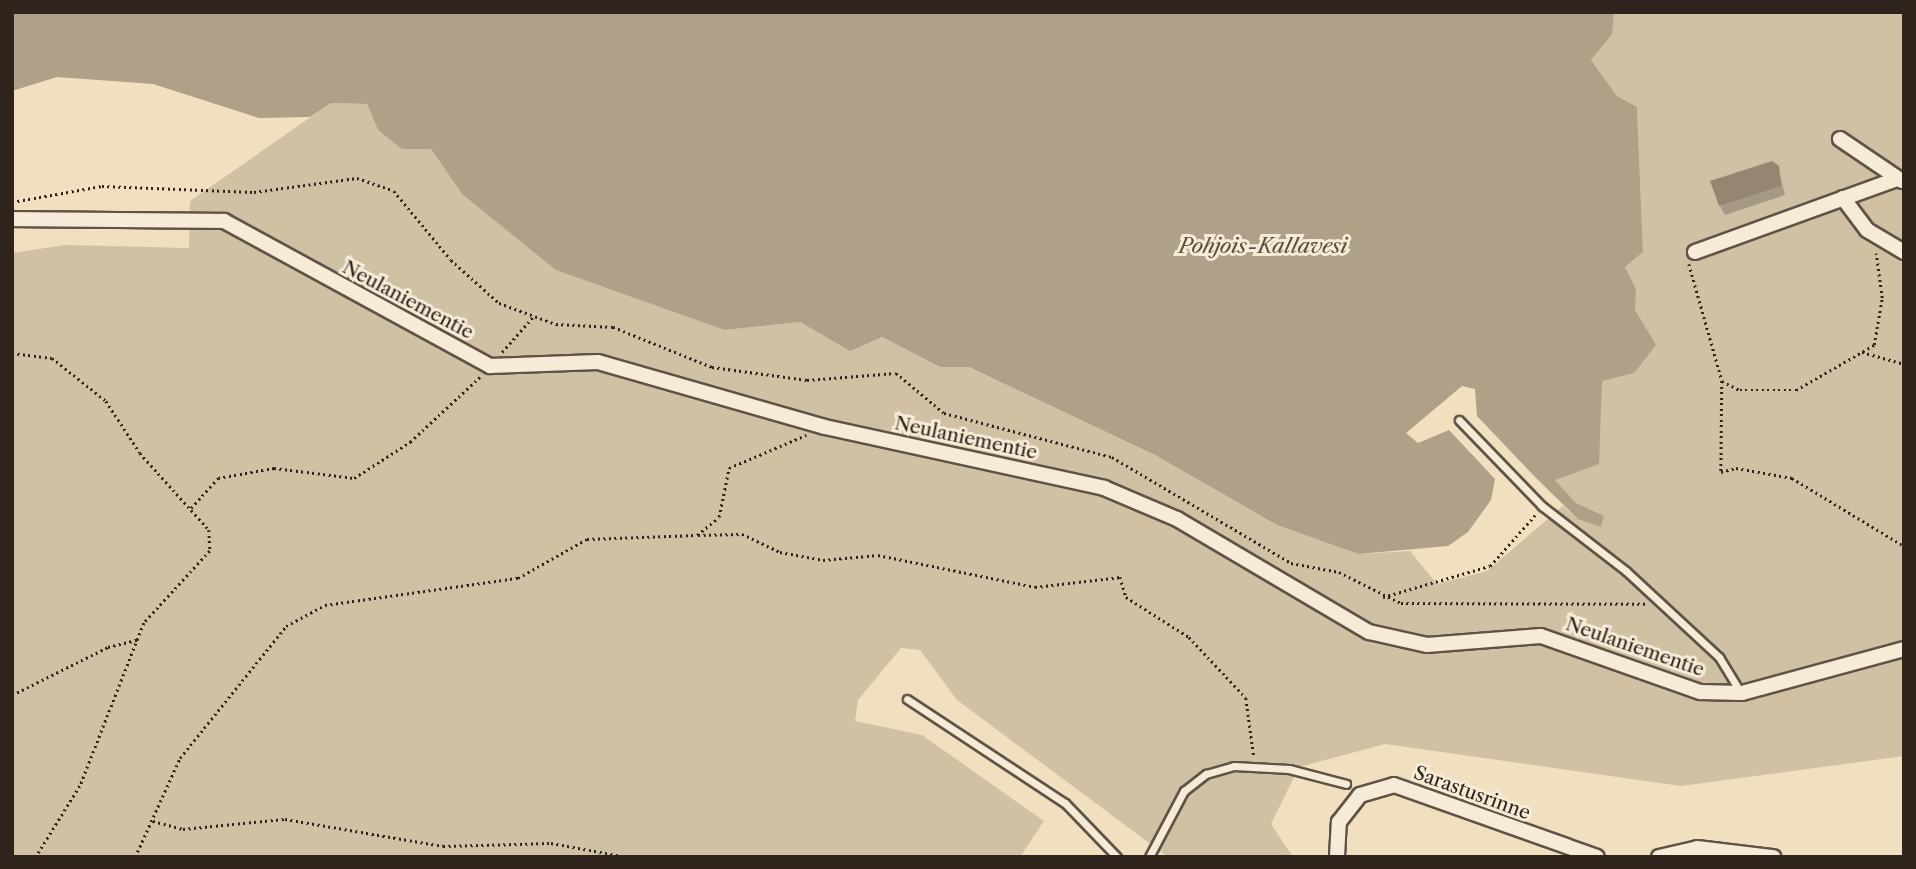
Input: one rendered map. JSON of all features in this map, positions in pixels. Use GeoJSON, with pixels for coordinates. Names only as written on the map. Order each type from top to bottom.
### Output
{"type":"FeatureCollection","features":[{"type":"Feature","properties":{"kind":"street"},"geometry":{"type":"LineString","coordinates":[[1840,139],[1900,180]]}},
{"type":"Feature","properties":{"kind":"street"},"geometry":{"type":"LineString","coordinates":[[1695,252],[1900,180]]}},
{"type":"Feature","properties":{"kind":"street"},"geometry":{"type":"LineString","coordinates":[[1843,198],[1867,230],[1904,252]]}},
{"type":"Feature","properties":{"kind":"street","name":"Neulaniementie"},"geometry":{"type":"LineString","coordinates":[[12,219],[224,221],[490,366],[598,362],[825,427],[1104,488],[1177,519],[1369,632],[1427,645],[1541,636],[1700,692],[1742,694],[1904,649]]}},
{"type":"Feature","properties":{"kind":"street","name":"Sarastusrinne"},"geometry":{"type":"LineString","coordinates":[[1337,857],[1339,822],[1360,795],[1394,785],[1597,857]]}},
{"type":"Feature","properties":{"kind":"street"},"geometry":{"type":"LineString","coordinates":[[1666,856],[1743,849],[1773,857]]}},
{"type":"Feature","properties":{"kind":"lane"},"geometry":{"type":"LineString","coordinates":[[1460,420],[1542,506],[1663,606],[1719,657],[1742,694]]}},
{"type":"Feature","properties":{"kind":"lane"},"geometry":{"type":"LineString","coordinates":[[907,699],[1065,803],[1117,857]]}},
{"type":"Feature","properties":{"kind":"lane"},"geometry":{"type":"LineString","coordinates":[[1149,857],[1184,791],[1206,774],[1255,767],[1346,784]]}},
{"type":"Feature","properties":{"kind":"path"},"geometry":{"type":"LineString","coordinates":[[12,202],[102,187],[254,192],[357,178],[394,191],[451,260],[499,303],[556,324],[613,327],[712,367],[807,380],[896,373],[944,412],[1112,457],[1291,563],[1339,572],[1383,597],[1485,608],[1588,599],[1663,606]]}},
{"type":"Feature","properties":{"kind":"path"},"geometry":{"type":"LineString","coordinates":[[1722,381],[1740,390],[1796,390],[1874,345],[1882,298],[1882,269],[1867,230]]}},
{"type":"Feature","properties":{"kind":"path"},"geometry":{"type":"LineString","coordinates":[[1695,252],[1686,256],[1722,381],[1721,472],[1736,468],[1792,478],[1904,546]]}},
{"type":"Feature","properties":{"kind":"path"},"geometry":{"type":"LineString","coordinates":[[191,508],[218,478],[274,468],[354,478],[459,402],[534,316]]}},
{"type":"Feature","properties":{"kind":"path"},"geometry":{"type":"LineString","coordinates":[[1862,352],[1904,364]]}},
{"type":"Feature","properties":{"kind":"path"},"geometry":{"type":"LineString","coordinates":[[12,353],[52,358],[106,401],[140,453],[209,530],[211,551],[144,623],[80,786],[36,857]]}},
{"type":"Feature","properties":{"kind":"path"},"geometry":{"type":"LineString","coordinates":[[697,535],[719,517],[729,468],[825,427]]}},
{"type":"Feature","properties":{"kind":"path"},"geometry":{"type":"LineString","coordinates":[[1383,597],[1490,566],[1542,506]]}},
{"type":"Feature","properties":{"kind":"path"},"geometry":{"type":"LineString","coordinates":[[135,857],[180,758],[286,626],[325,605],[518,578],[587,539],[742,534],[780,552],[823,560],[878,555],[1035,587],[1120,577],[1126,597],[1189,637],[1245,698],[1255,767]]}},
{"type":"Feature","properties":{"kind":"path"},"geometry":{"type":"LineString","coordinates":[[12,695],[108,646],[137,639]]}},
{"type":"Feature","properties":{"kind":"path"},"geometry":{"type":"LineString","coordinates":[[153,821],[183,830],[285,820],[443,846],[551,843],[627,857]]}},
{"type":"Feature","properties":{"kind":"shaded area"},"geometry":{"type":"Polygon","coordinates":[[[1614,12],[1904,12],[1904,756],[1681,786],[1385,744],[1299,767],[1271,824],[1293,857],[1168,857],[957,700],[920,650],[901,648],[858,700],[855,721],[922,735],[1044,821],[1020,857],[12,857],[12,253],[65,245],[189,248],[190,201],[331,103],[367,104],[378,130],[431,149],[462,194],[725,330],[800,322],[849,350],[882,337],[940,367],[969,367],[1155,455],[1277,525],[1358,554],[1410,551],[1437,584],[1487,571],[1563,506],[1578,519],[1604,517],[1576,503],[1554,480],[1636,289],[1625,267],[1643,252],[1637,107],[1617,96],[1591,60],[1611,34],[1614,12]]]}},
{"type":"Feature","properties":{"kind":"water","name":"Pohjois-Kallavesi"},"geometry":{"type":"Polygon","coordinates":[[[12,12],[1614,12],[1612,34],[1591,60],[1617,96],[1637,107],[1643,252],[1625,267],[1636,289],[1635,310],[1656,345],[1634,373],[1602,381],[1599,464],[1555,480],[1576,503],[1604,516],[1601,527],[1578,519],[1536,478],[1477,416],[1475,389],[1462,386],[1406,433],[1418,443],[1449,430],[1495,479],[1491,500],[1468,532],[1448,546],[1358,554],[1277,525],[1155,455],[969,367],[940,367],[882,337],[850,351],[800,322],[725,330],[556,270],[462,194],[431,149],[402,149],[378,130],[367,104],[331,103],[310,117],[259,118],[153,84],[57,77],[12,91],[12,12]]]}},
{"type":"Feature","properties":{"kind":"building"},"geometry":{"type":"Polygon","coordinates":[[[1772,161],[1779,166],[1781,186],[1719,206],[1710,181],[1772,161]]]}}]}
